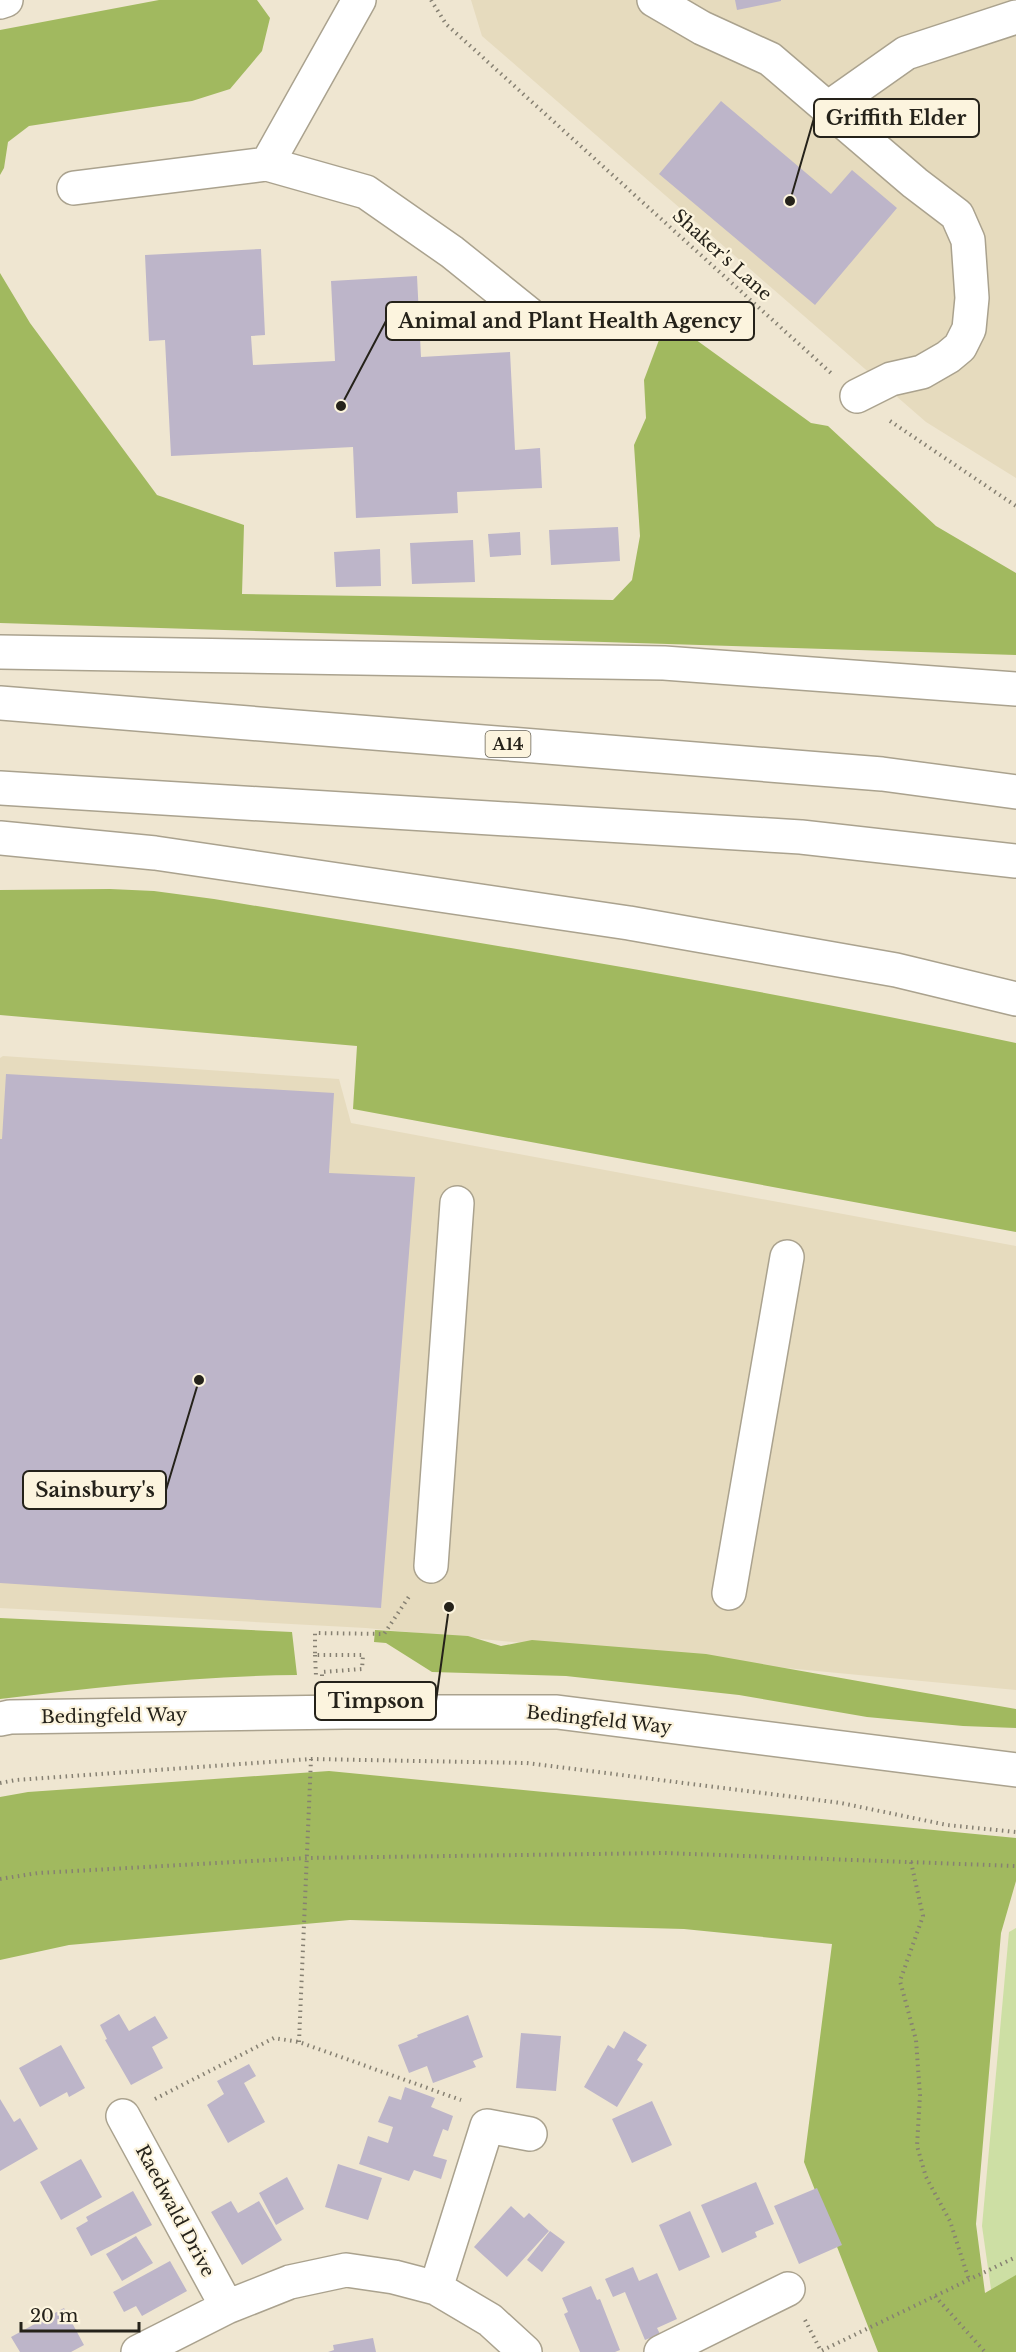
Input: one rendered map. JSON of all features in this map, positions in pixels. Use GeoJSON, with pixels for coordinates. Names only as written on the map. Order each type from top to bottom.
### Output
{"type":"FeatureCollection","features":[{"type":"Feature","properties":{"kind":"main road"},"geometry":{"type":"LineString","coordinates":[[0,2],[6,0]]}},
{"type":"Feature","properties":{"kind":"main road"},"geometry":{"type":"LineString","coordinates":[[267,164],[359,0]]}},
{"type":"Feature","properties":{"kind":"main road"},"geometry":{"type":"LineString","coordinates":[[654,0],[702,28],[770,58],[915,183],[957,214],[968,240],[971,308],[969,329],[960,347],[922,372],[891,379],[857,396]]}},
{"type":"Feature","properties":{"kind":"main road"},"geometry":{"type":"LineString","coordinates":[[828,108],[906,53],[1016,17]]}},
{"type":"Feature","properties":{"kind":"main road"},"geometry":{"type":"LineString","coordinates":[[74,188],[267,164],[366,192],[452,252],[529,315]]}},
{"type":"Feature","properties":{"kind":"main road"},"geometry":{"type":"LineString","coordinates":[[0,652],[664,663],[1016,689]]}},
{"type":"Feature","properties":{"kind":"main road","name":"A14"},"geometry":{"type":"LineString","coordinates":[[0,703],[870,773],[1016,792]]}},
{"type":"Feature","properties":{"kind":"main road"},"geometry":{"type":"LineString","coordinates":[[0,788],[801,837],[1016,861]]}},
{"type":"Feature","properties":{"kind":"main road"},"geometry":{"type":"LineString","coordinates":[[0,838],[155,853],[630,923],[896,970],[1016,999]]}},
{"type":"Feature","properties":{"kind":"main road"},"geometry":{"type":"LineString","coordinates":[[431,1566],[457,1203]]}},
{"type":"Feature","properties":{"kind":"main road"},"geometry":{"type":"LineString","coordinates":[[729,1593],[787,1257]]}},
{"type":"Feature","properties":{"kind":"main road","name":"Bedingfeld Way"},"geometry":{"type":"LineString","coordinates":[[0,1719],[328,1712],[557,1712],[1016,1770]]}},
{"type":"Feature","properties":{"kind":"main road","name":"Raedwald Drive"},"geometry":{"type":"LineString","coordinates":[[123,2116],[227,2307]]}},
{"type":"Feature","properties":{"kind":"main road"},"geometry":{"type":"LineString","coordinates":[[436,2288],[487,2126],[530,2134]]}},
{"type":"Feature","properties":{"kind":"main road"},"geometry":{"type":"LineString","coordinates":[[138,2352],[227,2307],[290,2282],[346,2270],[394,2277],[436,2288],[490,2320],[525,2352]]}},
{"type":"Feature","properties":{"kind":"main road"},"geometry":{"type":"LineString","coordinates":[[661,2352],[788,2289]]}},
{"type":"Feature","properties":{"kind":"path","name":"Shaker's Lane"},"geometry":{"type":"LineString","coordinates":[[431,0],[446,24],[857,396],[912,438],[1016,506]]}},
{"type":"Feature","properties":{"kind":"path"},"geometry":{"type":"LineString","coordinates":[[316,1686],[315,1634],[384,1634],[431,1566]]}},
{"type":"Feature","properties":{"kind":"path"},"geometry":{"type":"LineString","coordinates":[[315,1655],[363,1654],[362,1669],[322,1672],[322,1679]]}},
{"type":"Feature","properties":{"kind":"path"},"geometry":{"type":"LineString","coordinates":[[299,2042],[311,1759]]}},
{"type":"Feature","properties":{"kind":"path"},"geometry":{"type":"LineString","coordinates":[[0,1783],[311,1759],[527,1763],[842,1803],[947,1825],[1016,1832]]}},
{"type":"Feature","properties":{"kind":"path"},"geometry":{"type":"LineString","coordinates":[[0,1879],[38,1873],[307,1858],[664,1853],[1016,1866]]}},
{"type":"Feature","properties":{"kind":"path"},"geometry":{"type":"LineString","coordinates":[[911,1862],[923,1916],[900,1981],[916,2040],[920,2095],[917,2146],[926,2177],[950,2221],[969,2280]]}},
{"type":"Feature","properties":{"kind":"path"},"geometry":{"type":"LineString","coordinates":[[123,2116],[274,2038],[299,2042],[477,2106],[487,2126]]}},
{"type":"Feature","properties":{"kind":"path"},"geometry":{"type":"LineString","coordinates":[[788,2289],[821,2351],[1016,2257]]}},
{"type":"Feature","properties":{"kind":"path"},"geometry":{"type":"LineString","coordinates":[[935,2296],[986,2352]]}},
{"type":"Feature","properties":{"kind":"shaded area"},"geometry":{"type":"Polygon","coordinates":[[[471,0],[1016,0],[1016,478],[926,422],[482,36],[471,0]]]}},
{"type":"Feature","properties":{"kind":"shaded area"},"geometry":{"type":"Polygon","coordinates":[[[3,1056],[339,1079],[351,1123],[1016,1246],[1016,1690],[366,1628],[0,1608],[0,1058],[3,1056]]]}},
{"type":"Feature","properties":{"kind":"green space"},"geometry":{"type":"Polygon","coordinates":[[[159,0],[257,0],[270,18],[262,51],[230,89],[192,101],[29,126],[8,142],[4,168],[0,175],[0,30],[159,0]]]}},
{"type":"Feature","properties":{"kind":"green space"},"geometry":{"type":"Polygon","coordinates":[[[0,273],[30,323],[157,495],[244,525],[242,594],[613,600],[632,580],[640,536],[634,445],[646,418],[644,380],[662,332],[671,330],[688,334],[811,423],[828,426],[936,526],[1016,573],[1016,655],[0,623],[0,273]]]}},
{"type":"Feature","properties":{"kind":"green space"},"geometry":{"type":"Polygon","coordinates":[[[0,890],[154,891],[214,899],[515,949],[716,984],[1016,1043],[1016,1232],[353,1109],[357,1046],[0,1015],[0,890]]]}},
{"type":"Feature","properties":{"kind":"green space"},"geometry":{"type":"Polygon","coordinates":[[[0,1618],[292,1632],[297,1675],[223,1677],[148,1683],[0,1699],[0,1618]]]}},
{"type":"Feature","properties":{"kind":"green space"},"geometry":{"type":"Polygon","coordinates":[[[375,1630],[468,1636],[501,1646],[532,1640],[706,1654],[1016,1709],[1016,1728],[963,1726],[867,1717],[739,1695],[566,1676],[432,1672],[386,1643],[374,1642],[375,1630]]]}},
{"type":"Feature","properties":{"kind":"green space"},"geometry":{"type":"Polygon","coordinates":[[[329,1771],[1016,1838],[1016,1881],[1001,1933],[976,2224],[985,2293],[1016,2275],[1016,2352],[878,2352],[804,2162],[832,1944],[684,1929],[350,1920],[69,1945],[0,1960],[0,1797],[28,1792],[329,1771]]]}},
{"type":"Feature","properties":{"kind":"green space"},"geometry":{"type":"Polygon","coordinates":[[[1016,1928],[1016,2352],[1000,2352],[982,2226],[1009,1932],[1016,1928]]]}},
{"type":"Feature","properties":{"kind":"building"},"geometry":{"type":"Polygon","coordinates":[[[735,0],[781,0],[781,1],[737,10],[735,0]]]}},
{"type":"Feature","properties":{"kind":"building"},"geometry":{"type":"Polygon","coordinates":[[[721,101],[831,194],[852,170],[897,208],[815,305],[659,174],[721,101]]]}},
{"type":"Feature","properties":{"kind":"building"},"geometry":{"type":"Polygon","coordinates":[[[261,249],[265,335],[251,336],[253,365],[335,361],[331,281],[417,276],[421,357],[510,352],[515,450],[540,448],[542,488],[457,492],[458,513],[356,518],[353,447],[171,456],[165,340],[149,341],[145,255],[261,249]]]}},
{"type":"Feature","properties":{"kind":"building"},"geometry":{"type":"Polygon","coordinates":[[[618,527],[620,561],[551,565],[549,530],[618,527]]]}},
{"type":"Feature","properties":{"kind":"building"},"geometry":{"type":"Polygon","coordinates":[[[520,532],[521,555],[490,557],[488,534],[520,532]]]}},
{"type":"Feature","properties":{"kind":"building"},"geometry":{"type":"Polygon","coordinates":[[[473,540],[475,582],[412,584],[410,543],[473,540]]]}},
{"type":"Feature","properties":{"kind":"building"},"geometry":{"type":"Polygon","coordinates":[[[380,549],[381,586],[336,587],[334,552],[380,549]]]}},
{"type":"Feature","properties":{"kind":"building"},"geometry":{"type":"Polygon","coordinates":[[[6,1074],[334,1093],[329,1173],[415,1177],[381,1608],[0,1583],[0,1139],[2,1139],[6,1074]]]}},
{"type":"Feature","properties":{"kind":"building"},"geometry":{"type":"Polygon","coordinates":[[[119,2014],[129,2031],[155,2016],[168,2038],[152,2047],[163,2068],[131,2085],[105,2040],[107,2039],[100,2025],[119,2014]]]}},
{"type":"Feature","properties":{"kind":"building"},"geometry":{"type":"Polygon","coordinates":[[[468,2015],[483,2057],[473,2061],[476,2067],[433,2083],[427,2066],[409,2073],[398,2045],[468,2015]]]}},
{"type":"Feature","properties":{"kind":"building"},"geometry":{"type":"Polygon","coordinates":[[[624,2031],[647,2045],[637,2060],[643,2064],[617,2107],[584,2087],[608,2045],[614,2049],[624,2031]]]}},
{"type":"Feature","properties":{"kind":"building"},"geometry":{"type":"Polygon","coordinates":[[[521,2033],[561,2036],[556,2091],[516,2088],[521,2033]]]}},
{"type":"Feature","properties":{"kind":"building"},"geometry":{"type":"Polygon","coordinates":[[[61,2045],[85,2088],[69,2097],[67,2092],[40,2107],[19,2068],[61,2045]]]}},
{"type":"Feature","properties":{"kind":"building"},"geometry":{"type":"Polygon","coordinates":[[[249,2064],[256,2076],[244,2083],[265,2122],[228,2143],[207,2105],[224,2094],[217,2081],[249,2064]]]}},
{"type":"Feature","properties":{"kind":"building"},"geometry":{"type":"Polygon","coordinates":[[[405,2087],[435,2098],[431,2107],[453,2116],[448,2131],[443,2129],[433,2156],[447,2160],[441,2179],[414,2170],[409,2181],[359,2164],[368,2136],[388,2143],[393,2127],[378,2122],[389,2096],[401,2100],[405,2087]]]}},
{"type":"Feature","properties":{"kind":"building"},"geometry":{"type":"Polygon","coordinates":[[[0,2099],[14,2122],[20,2118],[38,2149],[0,2171],[0,2099]]]}},
{"type":"Feature","properties":{"kind":"building"},"geometry":{"type":"Polygon","coordinates":[[[652,2101],[672,2145],[632,2163],[612,2119],[652,2101]]]}},
{"type":"Feature","properties":{"kind":"building"},"geometry":{"type":"Polygon","coordinates":[[[81,2159],[102,2197],[61,2220],[40,2182],[81,2159]]]}},
{"type":"Feature","properties":{"kind":"building"},"geometry":{"type":"Polygon","coordinates":[[[338,2164],[382,2178],[368,2220],[325,2207],[338,2164]]]}},
{"type":"Feature","properties":{"kind":"building"},"geometry":{"type":"Polygon","coordinates":[[[287,2177],[304,2209],[276,2225],[259,2193],[287,2177]]]}},
{"type":"Feature","properties":{"kind":"building"},"geometry":{"type":"Polygon","coordinates":[[[756,2182],[774,2224],[755,2232],[757,2237],[722,2253],[701,2205],[756,2182]]]}},
{"type":"Feature","properties":{"kind":"building"},"geometry":{"type":"Polygon","coordinates":[[[817,2188],[842,2245],[799,2264],[774,2206],[817,2188]]]}},
{"type":"Feature","properties":{"kind":"building"},"geometry":{"type":"Polygon","coordinates":[[[133,2191],[152,2225],[91,2256],[76,2228],[88,2221],[86,2217],[133,2191]]]}},
{"type":"Feature","properties":{"kind":"building"},"geometry":{"type":"Polygon","coordinates":[[[231,2201],[238,2213],[259,2201],[282,2240],[242,2265],[211,2212],[231,2201]]]}},
{"type":"Feature","properties":{"kind":"building"},"geometry":{"type":"Polygon","coordinates":[[[511,2206],[524,2218],[529,2213],[549,2231],[507,2277],[474,2247],[511,2206]]]}},
{"type":"Feature","properties":{"kind":"building"},"geometry":{"type":"Polygon","coordinates":[[[690,2211],[710,2257],[679,2271],[659,2225],[690,2211]]]}},
{"type":"Feature","properties":{"kind":"building"},"geometry":{"type":"Polygon","coordinates":[[[550,2231],[565,2242],[542,2272],[527,2260],[550,2231]]]}},
{"type":"Feature","properties":{"kind":"building"},"geometry":{"type":"Polygon","coordinates":[[[136,2236],[153,2263],[122,2281],[106,2254],[136,2236]]]}},
{"type":"Feature","properties":{"kind":"building"},"geometry":{"type":"Polygon","coordinates":[[[170,2261],[187,2291],[142,2316],[136,2306],[124,2312],[113,2292],[170,2261]]]}},
{"type":"Feature","properties":{"kind":"building"},"geometry":{"type":"Polygon","coordinates":[[[633,2267],[639,2281],[657,2273],[677,2319],[657,2328],[660,2334],[645,2340],[625,2292],[613,2297],[605,2279],[633,2267]]]}},
{"type":"Feature","properties":{"kind":"building"},"geometry":{"type":"Polygon","coordinates":[[[591,2286],[597,2300],[600,2299],[620,2350],[580,2352],[564,2314],[568,2312],[562,2298],[591,2286]]]}},
{"type":"Feature","properties":{"kind":"building"},"geometry":{"type":"Polygon","coordinates":[[[64,2308],[84,2345],[71,2352],[20,2352],[11,2337],[64,2308]]]}},
{"type":"Feature","properties":{"kind":"building"},"geometry":{"type":"Polygon","coordinates":[[[373,2338],[376,2352],[328,2352],[334,2350],[333,2345],[373,2338]]]}},
{"type":"Feature","properties":{"kind":"place","name":"Griffith Elder"},"geometry":{"type":"Point","coordinates":[790,201]}},
{"type":"Feature","properties":{"kind":"place","name":"Animal and Plant Health Agency"},"geometry":{"type":"Point","coordinates":[341,406]}},
{"type":"Feature","properties":{"kind":"place","name":"Sainsbury's"},"geometry":{"type":"Point","coordinates":[199,1380]}},
{"type":"Feature","properties":{"kind":"place","name":"Timpson"},"geometry":{"type":"Point","coordinates":[449,1607]}}]}
